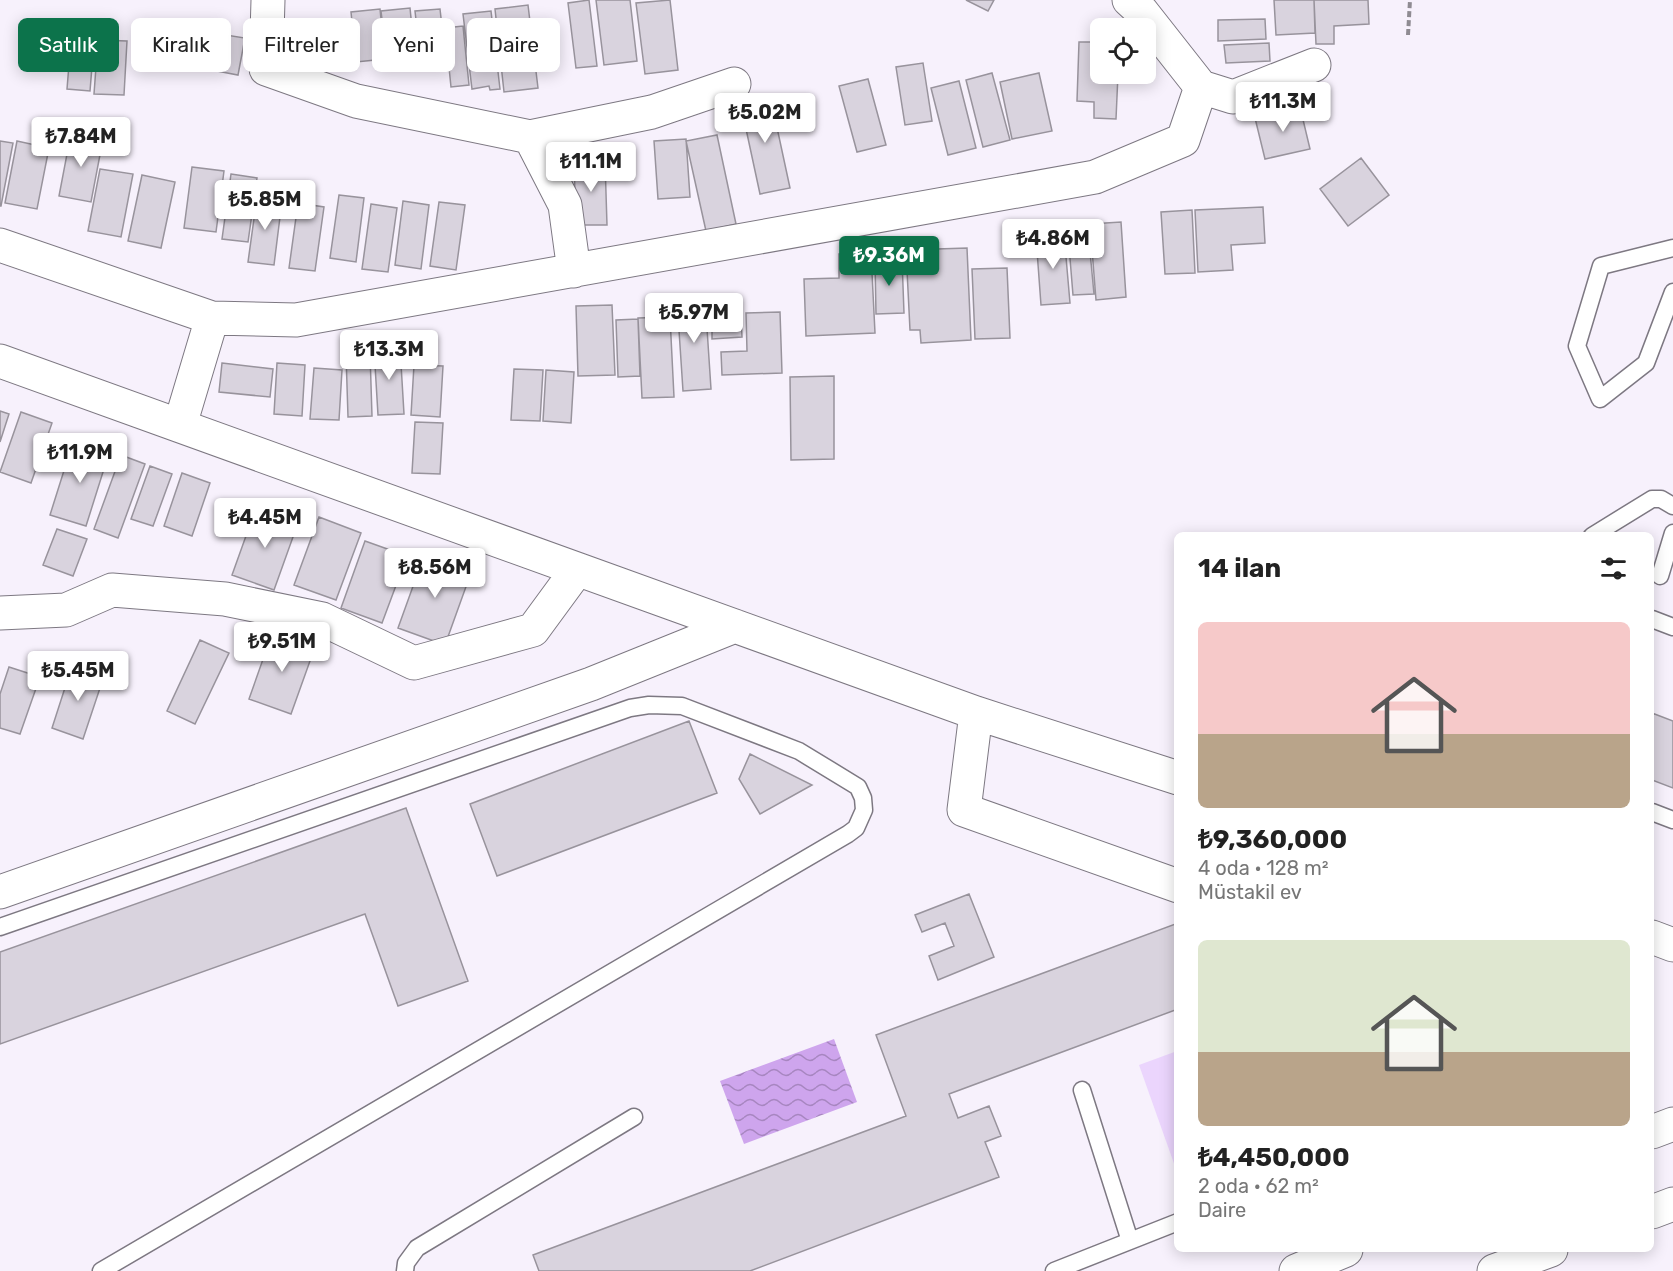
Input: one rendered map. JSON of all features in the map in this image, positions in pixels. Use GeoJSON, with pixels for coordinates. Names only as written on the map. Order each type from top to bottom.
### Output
{"type":"FeatureCollection","features":[{"type":"Feature","properties":{"kind":"street"},"geometry":{"type":"LineString","coordinates":[[268,0],[266,69],[356,101],[530,137],[652,112],[734,84]]}},
{"type":"Feature","properties":{"kind":"street"},"geometry":{"type":"LineString","coordinates":[[1129,0],[1142,12],[1201,87],[1233,97],[1314,65]]}},
{"type":"Feature","properties":{"kind":"street"},"geometry":{"type":"LineString","coordinates":[[0,245],[212,318],[296,320],[1095,177],[1183,140],[1201,87]]}},
{"type":"Feature","properties":{"kind":"street"},"geometry":{"type":"LineString","coordinates":[[530,137],[565,205],[574,271]]}},
{"type":"Feature","properties":{"kind":"street"},"geometry":{"type":"LineString","coordinates":[[180,425],[212,318]]}},
{"type":"Feature","properties":{"kind":"street"},"geometry":{"type":"LineString","coordinates":[[0,361],[976,712],[1174,777]]}},
{"type":"Feature","properties":{"kind":"street"},"geometry":{"type":"LineString","coordinates":[[0,613],[66,610],[112,590],[225,599],[322,619],[414,663],[533,630],[577,570]]}},
{"type":"Feature","properties":{"kind":"street"},"geometry":{"type":"LineString","coordinates":[[0,892],[591,684],[735,626]]}},
{"type":"Feature","properties":{"kind":"street"},"geometry":{"type":"LineString","coordinates":[[976,712],[963,810],[1174,885]]}},
{"type":"Feature","properties":{"kind":"street"},"geometry":{"type":"LineString","coordinates":[[1654,939],[1673,945]]}},
{"type":"Feature","properties":{"kind":"street"},"geometry":{"type":"LineString","coordinates":[[1654,1131],[1673,1125]]}},
{"type":"Feature","properties":{"kind":"street"},"geometry":{"type":"LineString","coordinates":[[1654,1211],[1673,1204]]}},
{"type":"Feature","properties":{"kind":"street"},"geometry":{"type":"LineString","coordinates":[[1296,1271],[1341,1252]]}},
{"type":"Feature","properties":{"kind":"street"},"geometry":{"type":"LineString","coordinates":[[1494,1271],[1546,1252]]}},
{"type":"Feature","properties":{"kind":"lane"},"geometry":{"type":"LineString","coordinates":[[1673,248],[1601,266],[1577,346],[1600,399],[1646,363],[1673,292]]}},
{"type":"Feature","properties":{"kind":"lane"},"geometry":{"type":"LineString","coordinates":[[1598,532],[1652,499],[1661,499],[1673,506]]}},
{"type":"Feature","properties":{"kind":"lane"},"geometry":{"type":"LineString","coordinates":[[1660,576],[1673,533]]}},
{"type":"Feature","properties":{"kind":"lane"},"geometry":{"type":"LineString","coordinates":[[1654,621],[1673,627]]}},
{"type":"Feature","properties":{"kind":"lane"},"geometry":{"type":"LineString","coordinates":[[0,927],[599,717],[639,706],[682,706],[799,751],[858,787],[863,798],[861,820],[848,834],[101,1271]]}},
{"type":"Feature","properties":{"kind":"lane"},"geometry":{"type":"LineString","coordinates":[[1654,813],[1673,820]]}},
{"type":"Feature","properties":{"kind":"lane"},"geometry":{"type":"LineString","coordinates":[[1082,1090],[1130,1241]]}},
{"type":"Feature","properties":{"kind":"lane"},"geometry":{"type":"LineString","coordinates":[[405,1271],[406,1263],[417,1248],[634,1117]]}},
{"type":"Feature","properties":{"kind":"lane"},"geometry":{"type":"LineString","coordinates":[[1054,1271],[1174,1224]]}},
{"type":"Feature","properties":{"kind":"path"},"geometry":{"type":"LineString","coordinates":[[1408,35],[1410,0]]}},
{"type":"Feature","properties":{"kind":"shaded area"},"geometry":{"type":"Polygon","coordinates":[[[1174,1052],[1174,1164],[1139,1065],[1174,1052]]]}},
{"type":"Feature","properties":{"kind":"water"},"geometry":{"type":"Polygon","coordinates":[[[834,1039],[857,1102],[744,1144],[720,1081],[834,1039]]]}},
{"type":"Feature","properties":{"kind":"building"},"geometry":{"type":"Polygon","coordinates":[[[589,0],[597,66],[576,68],[568,3],[589,0]]]}},
{"type":"Feature","properties":{"kind":"building"},"geometry":{"type":"Polygon","coordinates":[[[596,0],[630,0],[637,61],[604,65],[596,0]]]}},
{"type":"Feature","properties":{"kind":"building"},"geometry":{"type":"Polygon","coordinates":[[[670,0],[678,70],[645,74],[636,3],[670,0]]]}},
{"type":"Feature","properties":{"kind":"building"},"geometry":{"type":"Polygon","coordinates":[[[966,0],[994,0],[988,11],[966,0]]]}},
{"type":"Feature","properties":{"kind":"building"},"geometry":{"type":"Polygon","coordinates":[[[1274,0],[1314,0],[1315,33],[1276,35],[1274,0]]]}},
{"type":"Feature","properties":{"kind":"building"},"geometry":{"type":"Polygon","coordinates":[[[1314,0],[1368,0],[1369,24],[1334,26],[1334,44],[1316,44],[1314,0]]]}},
{"type":"Feature","properties":{"kind":"building"},"geometry":{"type":"Polygon","coordinates":[[[528,5],[530,18],[496,18],[495,9],[528,5]]]}},
{"type":"Feature","properties":{"kind":"building"},"geometry":{"type":"Polygon","coordinates":[[[410,8],[411,18],[382,18],[381,11],[410,8]]]}},
{"type":"Feature","properties":{"kind":"building"},"geometry":{"type":"Polygon","coordinates":[[[380,9],[381,18],[372,18],[372,60],[360,62],[360,18],[352,18],[351,12],[380,9]]]}},
{"type":"Feature","properties":{"kind":"building"},"geometry":{"type":"Polygon","coordinates":[[[440,9],[441,18],[416,18],[415,11],[440,9]]]}},
{"type":"Feature","properties":{"kind":"building"},"geometry":{"type":"Polygon","coordinates":[[[491,11],[492,18],[467,18],[467,47],[463,14],[491,11]]]}},
{"type":"Feature","properties":{"kind":"building"},"geometry":{"type":"Polygon","coordinates":[[[1265,19],[1266,39],[1218,41],[1218,20],[1265,19]]]}},
{"type":"Feature","properties":{"kind":"building"},"geometry":{"type":"Polygon","coordinates":[[[463,26],[469,85],[451,87],[449,72],[455,72],[455,27],[463,26]]]}},
{"type":"Feature","properties":{"kind":"building"},"geometry":{"type":"Polygon","coordinates":[[[231,36],[243,38],[238,75],[222,72],[231,72],[231,36]]]}},
{"type":"Feature","properties":{"kind":"building"},"geometry":{"type":"Polygon","coordinates":[[[119,41],[127,41],[124,95],[94,94],[96,72],[119,72],[119,41]]]}},
{"type":"Feature","properties":{"kind":"building"},"geometry":{"type":"Polygon","coordinates":[[[1079,42],[1090,42],[1090,84],[1118,84],[1116,119],[1094,118],[1094,102],[1077,101],[1079,42]]]}},
{"type":"Feature","properties":{"kind":"building"},"geometry":{"type":"Polygon","coordinates":[[[1269,43],[1270,61],[1226,63],[1224,45],[1269,43]]]}},
{"type":"Feature","properties":{"kind":"building"},"geometry":{"type":"Polygon","coordinates":[[[923,63],[932,121],[905,125],[896,67],[923,63]]]}},
{"type":"Feature","properties":{"kind":"building"},"geometry":{"type":"Polygon","coordinates":[[[68,72],[92,72],[90,91],[67,89],[68,72]]]}},
{"type":"Feature","properties":{"kind":"building"},"geometry":{"type":"Polygon","coordinates":[[[470,72],[498,72],[500,89],[490,90],[489,86],[472,89],[470,72]]]}},
{"type":"Feature","properties":{"kind":"building"},"geometry":{"type":"Polygon","coordinates":[[[502,72],[536,72],[538,88],[504,92],[502,72]]]}},
{"type":"Feature","properties":{"kind":"building"},"geometry":{"type":"Polygon","coordinates":[[[992,73],[1010,140],[983,147],[966,80],[992,73]]]}},
{"type":"Feature","properties":{"kind":"building"},"geometry":{"type":"Polygon","coordinates":[[[1039,73],[1052,131],[1012,139],[1000,82],[1039,73]]]}},
{"type":"Feature","properties":{"kind":"building"},"geometry":{"type":"Polygon","coordinates":[[[868,79],[886,145],[857,152],[839,86],[868,79]]]}},
{"type":"Feature","properties":{"kind":"building"},"geometry":{"type":"Polygon","coordinates":[[[959,81],[976,148],[948,155],[931,88],[959,81]]]}},
{"type":"Feature","properties":{"kind":"building"},"geometry":{"type":"Polygon","coordinates":[[[770,95],[790,188],[760,194],[740,101],[770,95]]]}},
{"type":"Feature","properties":{"kind":"building"},"geometry":{"type":"Polygon","coordinates":[[[1300,107],[1310,149],[1265,159],[1255,118],[1300,107]]]}},
{"type":"Feature","properties":{"kind":"building"},"geometry":{"type":"Polygon","coordinates":[[[71,133],[103,139],[91,202],[59,196],[71,133]]]}},
{"type":"Feature","properties":{"kind":"building"},"geometry":{"type":"Polygon","coordinates":[[[717,135],[736,224],[706,231],[686,141],[717,135]]]}},
{"type":"Feature","properties":{"kind":"building"},"geometry":{"type":"Polygon","coordinates":[[[686,139],[690,197],[658,199],[654,141],[686,139]]]}},
{"type":"Feature","properties":{"kind":"building"},"geometry":{"type":"Polygon","coordinates":[[[0,141],[13,143],[1,206],[0,206],[0,141]]]}},
{"type":"Feature","properties":{"kind":"building"},"geometry":{"type":"Polygon","coordinates":[[[17,141],[49,148],[37,209],[5,203],[17,141]]]}},
{"type":"Feature","properties":{"kind":"building"},"geometry":{"type":"Polygon","coordinates":[[[1361,158],[1389,195],[1348,226],[1320,189],[1361,158]]]}},
{"type":"Feature","properties":{"kind":"building"},"geometry":{"type":"Polygon","coordinates":[[[605,161],[607,225],[576,225],[574,162],[605,161]]]}},
{"type":"Feature","properties":{"kind":"building"},"geometry":{"type":"Polygon","coordinates":[[[192,167],[224,171],[216,232],[184,228],[192,167]]]}},
{"type":"Feature","properties":{"kind":"building"},"geometry":{"type":"Polygon","coordinates":[[[100,169],[133,174],[121,237],[88,231],[100,169]]]}},
{"type":"Feature","properties":{"kind":"building"},"geometry":{"type":"Polygon","coordinates":[[[231,174],[257,178],[248,242],[222,239],[231,174]]]}},
{"type":"Feature","properties":{"kind":"building"},"geometry":{"type":"Polygon","coordinates":[[[142,175],[175,182],[161,248],[128,241],[142,175]]]}},
{"type":"Feature","properties":{"kind":"building"},"geometry":{"type":"Polygon","coordinates":[[[339,195],[364,198],[356,262],[330,258],[339,195]]]}},
{"type":"Feature","properties":{"kind":"building"},"geometry":{"type":"Polygon","coordinates":[[[257,197],[282,201],[274,265],[248,262],[257,197]]]}},
{"type":"Feature","properties":{"kind":"building"},"geometry":{"type":"Polygon","coordinates":[[[403,201],[429,205],[421,269],[395,265],[403,201]]]}},
{"type":"Feature","properties":{"kind":"building"},"geometry":{"type":"Polygon","coordinates":[[[439,202],[465,205],[456,270],[430,266],[439,202]]]}},
{"type":"Feature","properties":{"kind":"building"},"geometry":{"type":"Polygon","coordinates":[[[298,203],[324,207],[315,271],[289,268],[298,203]]]}},
{"type":"Feature","properties":{"kind":"building"},"geometry":{"type":"Polygon","coordinates":[[[371,204],[397,208],[388,272],[362,269],[371,204]]]}},
{"type":"Feature","properties":{"kind":"building"},"geometry":{"type":"Polygon","coordinates":[[[1263,207],[1265,243],[1231,245],[1233,270],[1198,272],[1195,210],[1263,207]]]}},
{"type":"Feature","properties":{"kind":"building"},"geometry":{"type":"Polygon","coordinates":[[[1192,210],[1195,273],[1165,274],[1161,212],[1192,210]]]}},
{"type":"Feature","properties":{"kind":"building"},"geometry":{"type":"Polygon","coordinates":[[[1087,220],[1094,294],[1073,295],[1067,222],[1087,220]]]}},
{"type":"Feature","properties":{"kind":"building"},"geometry":{"type":"Polygon","coordinates":[[[1121,222],[1126,297],[1096,300],[1090,224],[1121,222]]]}},
{"type":"Feature","properties":{"kind":"building"},"geometry":{"type":"Polygon","coordinates":[[[1064,234],[1070,303],[1041,305],[1036,237],[1064,234]]]}},
{"type":"Feature","properties":{"kind":"building"},"geometry":{"type":"Polygon","coordinates":[[[967,248],[971,340],[921,343],[920,330],[910,330],[906,250],[967,248]]]}},
{"type":"Feature","properties":{"kind":"building"},"geometry":{"type":"Polygon","coordinates":[[[871,253],[875,333],[806,336],[804,279],[839,278],[839,254],[871,253]]]}},
{"type":"Feature","properties":{"kind":"building"},"geometry":{"type":"Polygon","coordinates":[[[902,259],[904,313],[876,314],[875,260],[902,259]]]}},
{"type":"Feature","properties":{"kind":"building"},"geometry":{"type":"Polygon","coordinates":[[[1007,268],[1010,338],[975,339],[972,269],[1007,268]]]}},
{"type":"Feature","properties":{"kind":"building"},"geometry":{"type":"Polygon","coordinates":[[[705,298],[711,389],[683,391],[677,300],[705,298]]]}},
{"type":"Feature","properties":{"kind":"building"},"geometry":{"type":"Polygon","coordinates":[[[612,305],[615,375],[578,376],[576,306],[612,305]]]}},
{"type":"Feature","properties":{"kind":"building"},"geometry":{"type":"Polygon","coordinates":[[[780,312],[782,373],[722,375],[721,352],[747,351],[746,313],[780,312]]]}},
{"type":"Feature","properties":{"kind":"building"},"geometry":{"type":"Polygon","coordinates":[[[741,316],[742,337],[712,339],[712,317],[741,316]]]}},
{"type":"Feature","properties":{"kind":"building"},"geometry":{"type":"Polygon","coordinates":[[[670,317],[674,397],[642,398],[638,318],[670,317]]]}},
{"type":"Feature","properties":{"kind":"building"},"geometry":{"type":"Polygon","coordinates":[[[638,319],[640,376],[618,377],[616,320],[638,319]]]}},
{"type":"Feature","properties":{"kind":"building"},"geometry":{"type":"Polygon","coordinates":[[[400,347],[404,414],[378,415],[374,348],[400,347]]]}},
{"type":"Feature","properties":{"kind":"building"},"geometry":{"type":"Polygon","coordinates":[[[370,353],[372,416],[348,417],[346,354],[370,353]]]}},
{"type":"Feature","properties":{"kind":"building"},"geometry":{"type":"Polygon","coordinates":[[[222,363],[273,369],[270,397],[219,392],[222,363]]]}},
{"type":"Feature","properties":{"kind":"building"},"geometry":{"type":"Polygon","coordinates":[[[277,363],[305,365],[302,416],[274,414],[277,363]]]}},
{"type":"Feature","properties":{"kind":"building"},"geometry":{"type":"Polygon","coordinates":[[[414,365],[443,366],[440,417],[411,415],[414,365]]]}},
{"type":"Feature","properties":{"kind":"building"},"geometry":{"type":"Polygon","coordinates":[[[314,368],[342,370],[339,420],[310,419],[314,368]]]}},
{"type":"Feature","properties":{"kind":"building"},"geometry":{"type":"Polygon","coordinates":[[[514,369],[543,370],[540,421],[511,420],[514,369]]]}},
{"type":"Feature","properties":{"kind":"building"},"geometry":{"type":"Polygon","coordinates":[[[546,370],[574,372],[571,423],[543,421],[546,370]]]}},
{"type":"Feature","properties":{"kind":"building"},"geometry":{"type":"Polygon","coordinates":[[[834,376],[834,459],[791,460],[790,377],[834,376]]]}},
{"type":"Feature","properties":{"kind":"building"},"geometry":{"type":"Polygon","coordinates":[[[0,411],[9,414],[0,442],[0,411]]]}},
{"type":"Feature","properties":{"kind":"building"},"geometry":{"type":"Polygon","coordinates":[[[21,412],[52,423],[31,483],[0,472],[21,412]]]}},
{"type":"Feature","properties":{"kind":"building"},"geometry":{"type":"Polygon","coordinates":[[[415,422],[443,423],[440,474],[412,473],[415,422]]]}},
{"type":"Feature","properties":{"kind":"building"},"geometry":{"type":"Polygon","coordinates":[[[73,442],[109,453],[86,526],[50,515],[73,442]]]}},
{"type":"Feature","properties":{"kind":"building"},"geometry":{"type":"Polygon","coordinates":[[[121,455],[145,464],[118,538],[94,529],[121,455]]]}},
{"type":"Feature","properties":{"kind":"building"},"geometry":{"type":"Polygon","coordinates":[[[150,466],[172,474],[153,526],[131,519],[150,466]]]}},
{"type":"Feature","properties":{"kind":"building"},"geometry":{"type":"Polygon","coordinates":[[[182,473],[210,483],[192,536],[164,526],[182,473]]]}},
{"type":"Feature","properties":{"kind":"building"},"geometry":{"type":"Polygon","coordinates":[[[256,508],[298,523],[274,590],[232,575],[256,508]]]}},
{"type":"Feature","properties":{"kind":"building"},"geometry":{"type":"Polygon","coordinates":[[[319,517],[361,533],[336,600],[294,585],[319,517]]]}},
{"type":"Feature","properties":{"kind":"building"},"geometry":{"type":"Polygon","coordinates":[[[57,529],[87,539],[73,576],[43,565],[57,529]]]}},
{"type":"Feature","properties":{"kind":"building"},"geometry":{"type":"Polygon","coordinates":[[[365,541],[407,556],[382,623],[341,608],[365,541]]]}},
{"type":"Feature","properties":{"kind":"building"},"geometry":{"type":"Polygon","coordinates":[[[425,553],[472,570],[445,645],[398,628],[425,553]]]}},
{"type":"Feature","properties":{"kind":"building"},"geometry":{"type":"Polygon","coordinates":[[[273,631],[315,647],[291,714],[249,699],[273,631]]]}},
{"type":"Feature","properties":{"kind":"building"},"geometry":{"type":"Polygon","coordinates":[[[200,640],[229,653],[195,724],[167,711],[200,640]]]}},
{"type":"Feature","properties":{"kind":"building"},"geometry":{"type":"Polygon","coordinates":[[[72,666],[104,676],[83,739],[52,728],[72,666]]]}},
{"type":"Feature","properties":{"kind":"building"},"geometry":{"type":"Polygon","coordinates":[[[9,667],[40,677],[20,734],[0,728],[0,694],[9,667]]]}},
{"type":"Feature","properties":{"kind":"building"},"geometry":{"type":"Polygon","coordinates":[[[1654,714],[1673,721],[1673,788],[1654,781],[1654,714]]]}},
{"type":"Feature","properties":{"kind":"building"},"geometry":{"type":"Polygon","coordinates":[[[689,721],[717,793],[497,876],[470,804],[689,721]]]}},
{"type":"Feature","properties":{"kind":"building"},"geometry":{"type":"Polygon","coordinates":[[[750,754],[812,785],[760,814],[739,779],[750,754]]]}},
{"type":"Feature","properties":{"kind":"building"},"geometry":{"type":"Polygon","coordinates":[[[406,808],[468,981],[398,1006],[365,914],[0,1044],[0,952],[406,808]]]}},
{"type":"Feature","properties":{"kind":"building"},"geometry":{"type":"Polygon","coordinates":[[[969,894],[994,957],[938,980],[929,956],[954,946],[945,923],[922,932],[915,915],[969,894]]]}},
{"type":"Feature","properties":{"kind":"building"},"geometry":{"type":"Polygon","coordinates":[[[1174,924],[1174,1010],[949,1094],[958,1118],[989,1106],[1001,1136],[985,1142],[999,1177],[750,1271],[539,1271],[533,1255],[906,1116],[876,1035],[1174,924]]]}}]}
